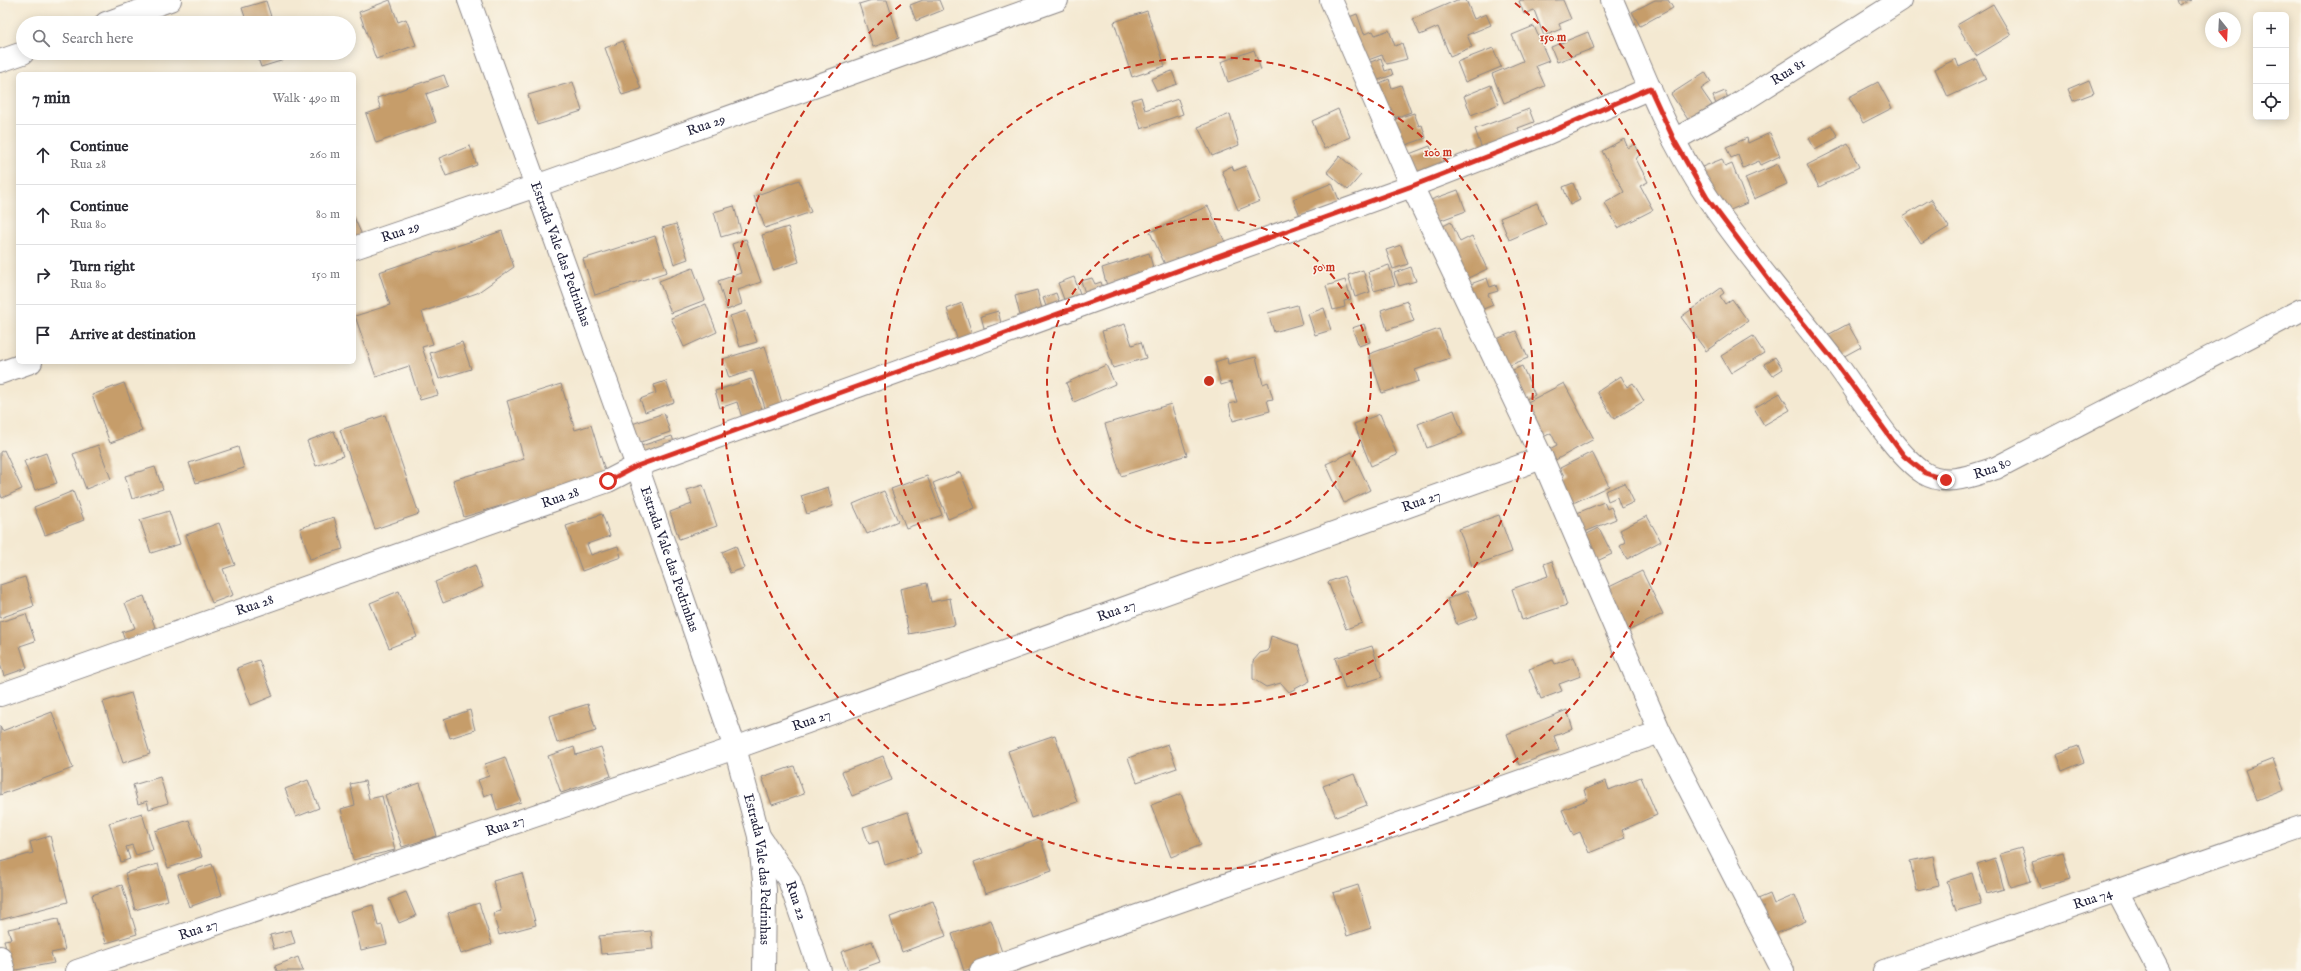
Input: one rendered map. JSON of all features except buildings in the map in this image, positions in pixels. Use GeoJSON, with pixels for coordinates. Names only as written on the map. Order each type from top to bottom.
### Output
{"type":"FeatureCollection","features":[{"type":"Feature","properties":{"kind":"street"},"geometry":{"type":"LineString","coordinates":[[125,16],[170,0]]}},
{"type":"Feature","properties":{"kind":"street","name":"Estrada Vale das Pedrinhas"},"geometry":{"type":"LineString","coordinates":[[468,0],[637,466],[735,748],[759,836],[765,890],[764,971]]}},
{"type":"Feature","properties":{"kind":"street","name":"Rua 29"},"geometry":{"type":"LineString","coordinates":[[356,247],[536,186],[1057,0]]}},
{"type":"Feature","properties":{"kind":"street"},"geometry":{"type":"LineString","coordinates":[[1331,0],[1412,186],[1542,458],[1660,732],[1783,971]]}},
{"type":"Feature","properties":{"kind":"street","name":"Rua 80"},"geometry":{"type":"LineString","coordinates":[[1612,0],[1674,140],[1707,198],[1774,287],[1835,362],[1904,456],[1925,473],[1946,480],[1965,478],[1996,468],[2301,310]]}},
{"type":"Feature","properties":{"kind":"street","name":"Rua 81"},"geometry":{"type":"LineString","coordinates":[[1674,140],[1735,106],[1901,0]]}},
{"type":"Feature","properties":{"kind":"street"},"geometry":{"type":"LineString","coordinates":[[0,61],[16,55]]}},
{"type":"Feature","properties":{"kind":"street"},"geometry":{"type":"LineString","coordinates":[[1412,186],[1548,133],[1650,88]]}},
{"type":"Feature","properties":{"kind":"street","name":"Rua 28"},"geometry":{"type":"LineString","coordinates":[[0,696],[608,481],[637,466],[1412,186]]}},
{"type":"Feature","properties":{"kind":"street"},"geometry":{"type":"LineString","coordinates":[[0,373],[25,364]]}},
{"type":"Feature","properties":{"kind":"street","name":"Rua 27"},"geometry":{"type":"LineString","coordinates":[[77,971],[735,748],[1542,458]]}},
{"type":"Feature","properties":{"kind":"street"},"geometry":{"type":"LineString","coordinates":[[981,971],[1660,732]]}},
{"type":"Feature","properties":{"kind":"street","name":"Rua 74"},"geometry":{"type":"LineString","coordinates":[[1884,971],[2301,827]]}},
{"type":"Feature","properties":{"kind":"street","name":"Rua 22"},"geometry":{"type":"LineString","coordinates":[[759,836],[789,880],[820,971]]}},
{"type":"Feature","properties":{"kind":"street"},"geometry":{"type":"LineString","coordinates":[[2117,890],[2159,971]]}},
{"type":"Feature","properties":{"kind":"street"},"geometry":{"type":"LineString","coordinates":[[0,957],[4,971]]}},
{"type":"Feature","properties":{"kind":"route"},"geometry":{"type":"LineString","coordinates":[[608,481],[637,466],[1412,186],[1548,133],[1650,88],[1674,140],[1707,198],[1774,287],[1835,362],[1904,456],[1925,473],[1946,480]]}}]}
